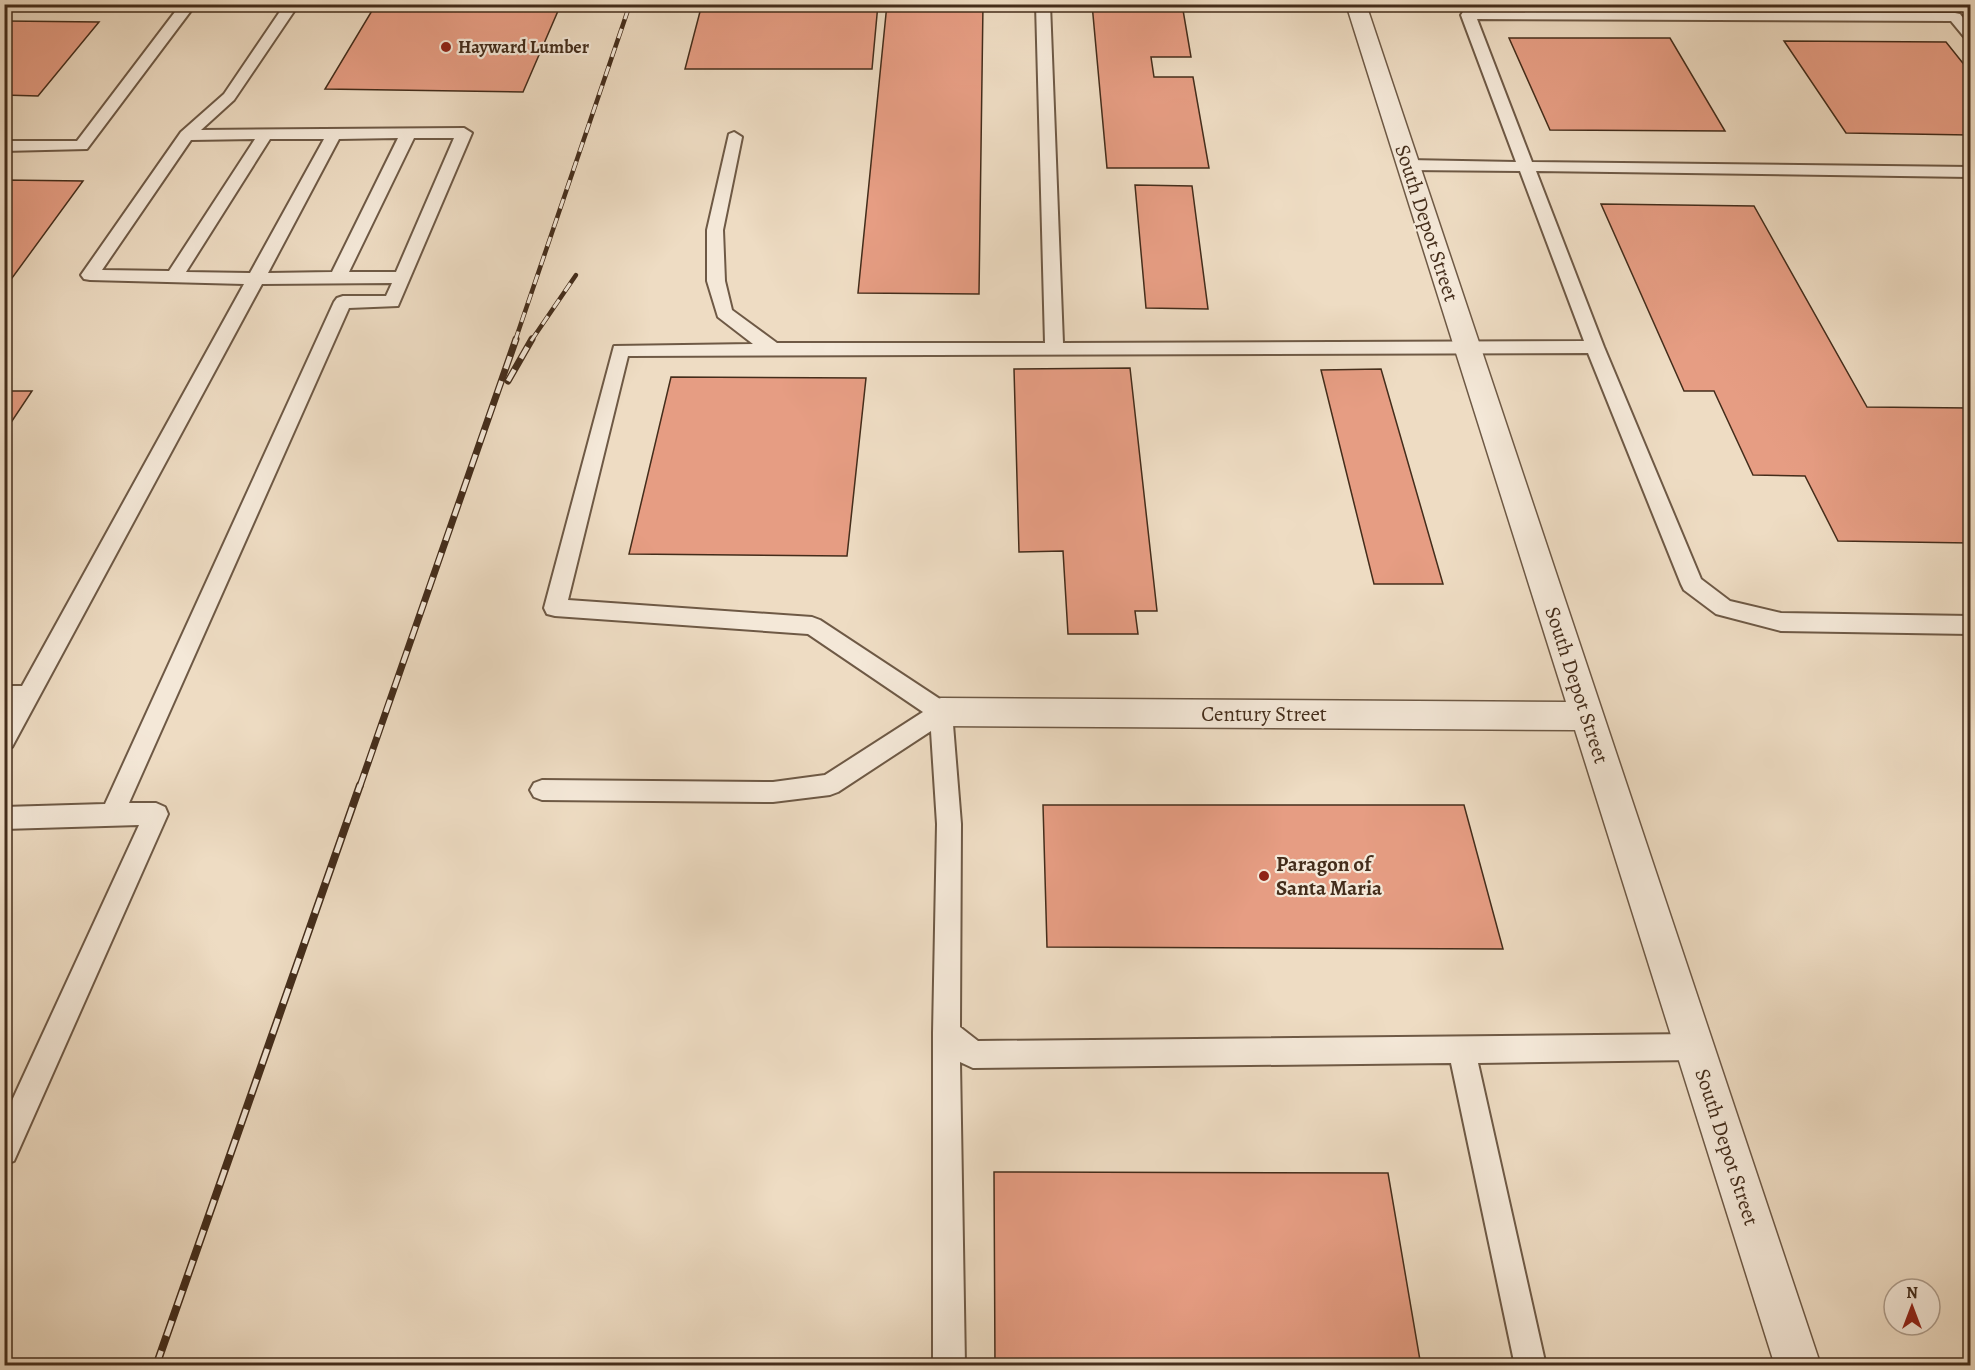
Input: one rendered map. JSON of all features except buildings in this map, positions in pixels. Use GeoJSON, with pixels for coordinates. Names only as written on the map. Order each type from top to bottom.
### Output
{"type":"FeatureCollection","features":[{"type":"Feature","properties":{"kind":"street","name":"South Depot Street"},"geometry":{"type":"LineString","coordinates":[[1356,4],[1798,1365]]}},
{"type":"Feature","properties":{"kind":"street","name":"Century Street"},"geometry":{"type":"LineString","coordinates":[[941,712],[1587,716]]}},
{"type":"Feature","properties":{"kind":"lane"},"geometry":{"type":"LineString","coordinates":[[4,146],[81,146],[189,4]]}},
{"type":"Feature","properties":{"kind":"lane"},"geometry":{"type":"LineString","coordinates":[[292,4],[229,97],[186,135],[90,275],[256,279],[403,277]]}},
{"type":"Feature","properties":{"kind":"lane"},"geometry":{"type":"LineString","coordinates":[[1043,4],[1054,348]]}},
{"type":"Feature","properties":{"kind":"lane"},"geometry":{"type":"LineString","coordinates":[[1971,36],[1955,17],[1715,10],[1468,15],[1524,167],[1692,584],[1724,608],[1781,622],[1971,625]]}},
{"type":"Feature","properties":{"kind":"lane"},"geometry":{"type":"LineString","coordinates":[[112,814],[343,302],[392,302],[464,133],[186,135]]}},
{"type":"Feature","properties":{"kind":"lane"},"geometry":{"type":"LineString","coordinates":[[4,740],[334,134]]}},
{"type":"Feature","properties":{"kind":"lane"},"geometry":{"type":"LineString","coordinates":[[338,278],[408,134]]}},
{"type":"Feature","properties":{"kind":"lane"},"geometry":{"type":"LineString","coordinates":[[174,277],[265,135]]}},
{"type":"Feature","properties":{"kind":"lane"},"geometry":{"type":"LineString","coordinates":[[734,137],[715,230],[716,281],[724,313],[772,349]]}},
{"type":"Feature","properties":{"kind":"lane"},"geometry":{"type":"LineString","coordinates":[[1408,165],[1971,172]]}},
{"type":"Feature","properties":{"kind":"lane"},"geometry":{"type":"LineString","coordinates":[[941,712],[812,626],[555,608],[620,350],[1595,347]]}},
{"type":"Feature","properties":{"kind":"lane"},"geometry":{"type":"LineString","coordinates":[[4,695],[29,694]]}},
{"type":"Feature","properties":{"kind":"lane"},"geometry":{"type":"LineString","coordinates":[[542,790],[773,792],[830,785],[941,712]]}},
{"type":"Feature","properties":{"kind":"lane"},"geometry":{"type":"LineString","coordinates":[[941,712],[949,825],[946,1033],[949,1365]]}},
{"type":"Feature","properties":{"kind":"lane"},"geometry":{"type":"LineString","coordinates":[[4,818],[156,814],[4,1150]]}},
{"type":"Feature","properties":{"kind":"lane"},"geometry":{"type":"LineString","coordinates":[[946,1033],[973,1055],[1694,1047]]}},
{"type":"Feature","properties":{"kind":"lane"},"geometry":{"type":"LineString","coordinates":[[1462,1050],[1531,1365]]}},
{"type":"Feature","properties":{"kind":"railway"},"geometry":{"type":"LineString","coordinates":[[515,341],[630,4]]}},
{"type":"Feature","properties":{"kind":"railway"},"geometry":{"type":"LineString","coordinates":[[531,341],[576,275]]}},
{"type":"Feature","properties":{"kind":"railway"},"geometry":{"type":"LineString","coordinates":[[360,786],[516,339]]}},
{"type":"Feature","properties":{"kind":"railway"},"geometry":{"type":"LineString","coordinates":[[508,381],[532,339]]}},
{"type":"Feature","properties":{"kind":"railway"},"geometry":{"type":"LineString","coordinates":[[156,1366],[360,785]]}},
{"type":"Feature","properties":{"kind":"place","name":"Hayward Lumber"},"geometry":{"type":"Point","coordinates":[446,47]}},
{"type":"Feature","properties":{"kind":"place","name":"Paragon of Santa Maria"},"geometry":{"type":"Point","coordinates":[1264,876]}}]}
